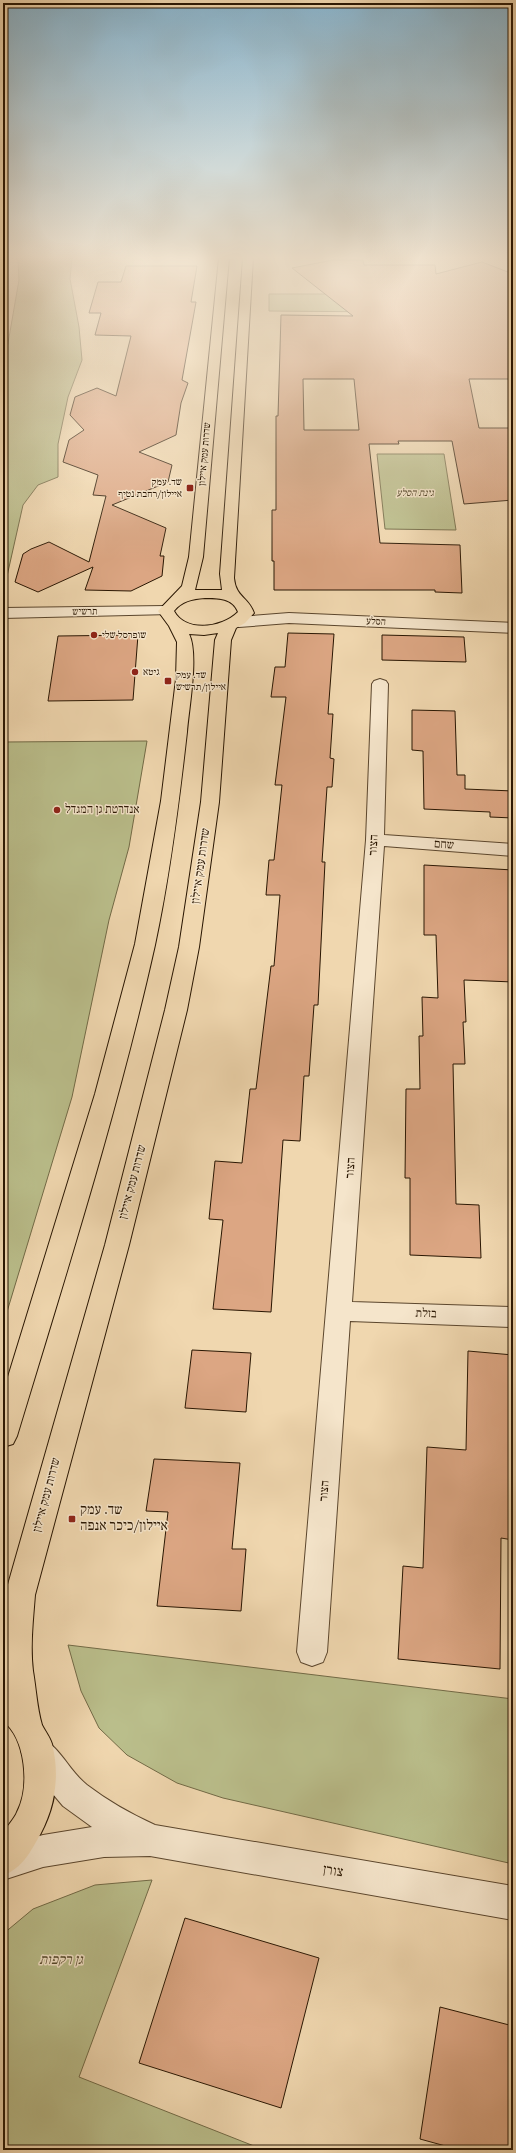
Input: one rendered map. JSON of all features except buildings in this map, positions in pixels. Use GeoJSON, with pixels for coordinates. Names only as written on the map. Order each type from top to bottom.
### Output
{"type":"FeatureCollection","features":[{"type":"Feature","properties":{"kind":"main road","name":"שדרות עמק איילון"},"geometry":{"type":"LineString","coordinates":[[171,618],[172,603],[180,598],[189,587],[196,557],[215,358]]}},
{"type":"Feature","properties":{"kind":"main road"},"geometry":{"type":"LineString","coordinates":[[237,600],[227,588],[226,578],[229,558],[242,358]]}},
{"type":"Feature","properties":{"kind":"main road"},"geometry":{"type":"LineString","coordinates":[[180,598],[205,593],[237,600]]}},
{"type":"Feature","properties":{"kind":"main road","name":"שדרות עמק איילון"},"geometry":{"type":"LineString","coordinates":[[3,1859],[12,1851],[33,1817],[41,1779],[32,1742],[18,1669],[17,1635],[20,1595],[117,1244],[176,1010],[189,947],[210,802],[223,640],[234,624],[246,613],[245,606],[237,600]]}},
{"type":"Feature","properties":{"kind":"main road"},"geometry":{"type":"LineString","coordinates":[[171,618],[202,630],[234,624]]}},
{"type":"Feature","properties":{"kind":"main road"},"geometry":{"type":"LineString","coordinates":[[3,1436],[64,1239],[106,1094],[145,944],[170,801],[184,686],[185,642],[171,618]]}},
{"type":"Feature","properties":{"kind":"main road"},"geometry":{"type":"LineString","coordinates":[[3,1703],[18,1714],[32,1742]]}},
{"type":"Feature","properties":{"kind":"street","name":"הסלע"},"geometry":{"type":"LineString","coordinates":[[237,600],[278,609],[513,620]]}},
{"type":"Feature","properties":{"kind":"street","name":"תרשיש"},"geometry":{"type":"LineString","coordinates":[[3,613],[171,618]]}},
{"type":"Feature","properties":{"kind":"street","name":"הסלע"},"geometry":{"type":"LineString","coordinates":[[234,624],[289,618],[513,628]]}},
{"type":"Feature","properties":{"kind":"street","name":"הצור"},"geometry":{"type":"LineString","coordinates":[[312,1652],[340,1311],[375,840],[380,684]]}},
{"type":"Feature","properties":{"kind":"street","name":"שחם"},"geometry":{"type":"LineString","coordinates":[[375,840],[513,850]]}},
{"type":"Feature","properties":{"kind":"street","name":"בזלת"},"geometry":{"type":"LineString","coordinates":[[340,1311],[513,1317]]}},
{"type":"Feature","properties":{"kind":"street","name":"צורן"},"geometry":{"type":"LineString","coordinates":[[32,1742],[74,1795],[113,1822],[153,1841],[173,1846],[513,1903]]}},
{"type":"Feature","properties":{"kind":"street","name":"צורן"},"geometry":{"type":"LineString","coordinates":[[3,1863],[43,1851],[104,1841],[153,1841]]}},
{"type":"Feature","properties":{"kind":"green space"},"geometry":{"type":"Polygon","coordinates":[[[5,358],[82,358],[68,397],[58,444],[58,477],[38,485],[23,505],[3,594],[3,372],[5,358]]]}},
{"type":"Feature","properties":{"kind":"green space","name":"גינת הסלע"},"geometry":{"type":"Polygon","coordinates":[[[377,454],[444,454],[456,530],[385,529],[377,454]]]}},
{"type":"Feature","properties":{"kind":"green space"},"geometry":{"type":"Polygon","coordinates":[[[147,741],[129,847],[109,920],[72,1097],[3,1325],[3,742],[147,741]]]}},
{"type":"Feature","properties":{"kind":"green space"},"geometry":{"type":"Polygon","coordinates":[[[68,1645],[513,1699],[513,1864],[223,1798],[177,1783],[127,1755],[99,1728],[81,1691],[68,1645]]]}},
{"type":"Feature","properties":{"kind":"green space","name":"גן רקפות"},"geometry":{"type":"Polygon","coordinates":[[[152,1880],[79,2077],[254,2146],[254,2150],[3,2150],[3,1934],[33,1909],[95,1885],[152,1880]]]}},
{"type":"Feature","properties":{"kind":"place","name":"שד. עמק איילון/רחבת נטיף"},"geometry":{"type":"Point","coordinates":[190,488]}},
{"type":"Feature","properties":{"kind":"place","name":"שופרסל שלי"},"geometry":{"type":"Point","coordinates":[94,635]}},
{"type":"Feature","properties":{"kind":"place","name":"גיטא"},"geometry":{"type":"Point","coordinates":[135,672]}},
{"type":"Feature","properties":{"kind":"place","name":"שד. עמק איילון/תרשיש"},"geometry":{"type":"Point","coordinates":[168,681]}},
{"type":"Feature","properties":{"kind":"place","name":"אנדרטת גן המגדל"},"geometry":{"type":"Point","coordinates":[57,810]}},
{"type":"Feature","properties":{"kind":"place","name":"שד. עמק איילון/כיכר אנפה"},"geometry":{"type":"Point","coordinates":[72,1519]}}]}
